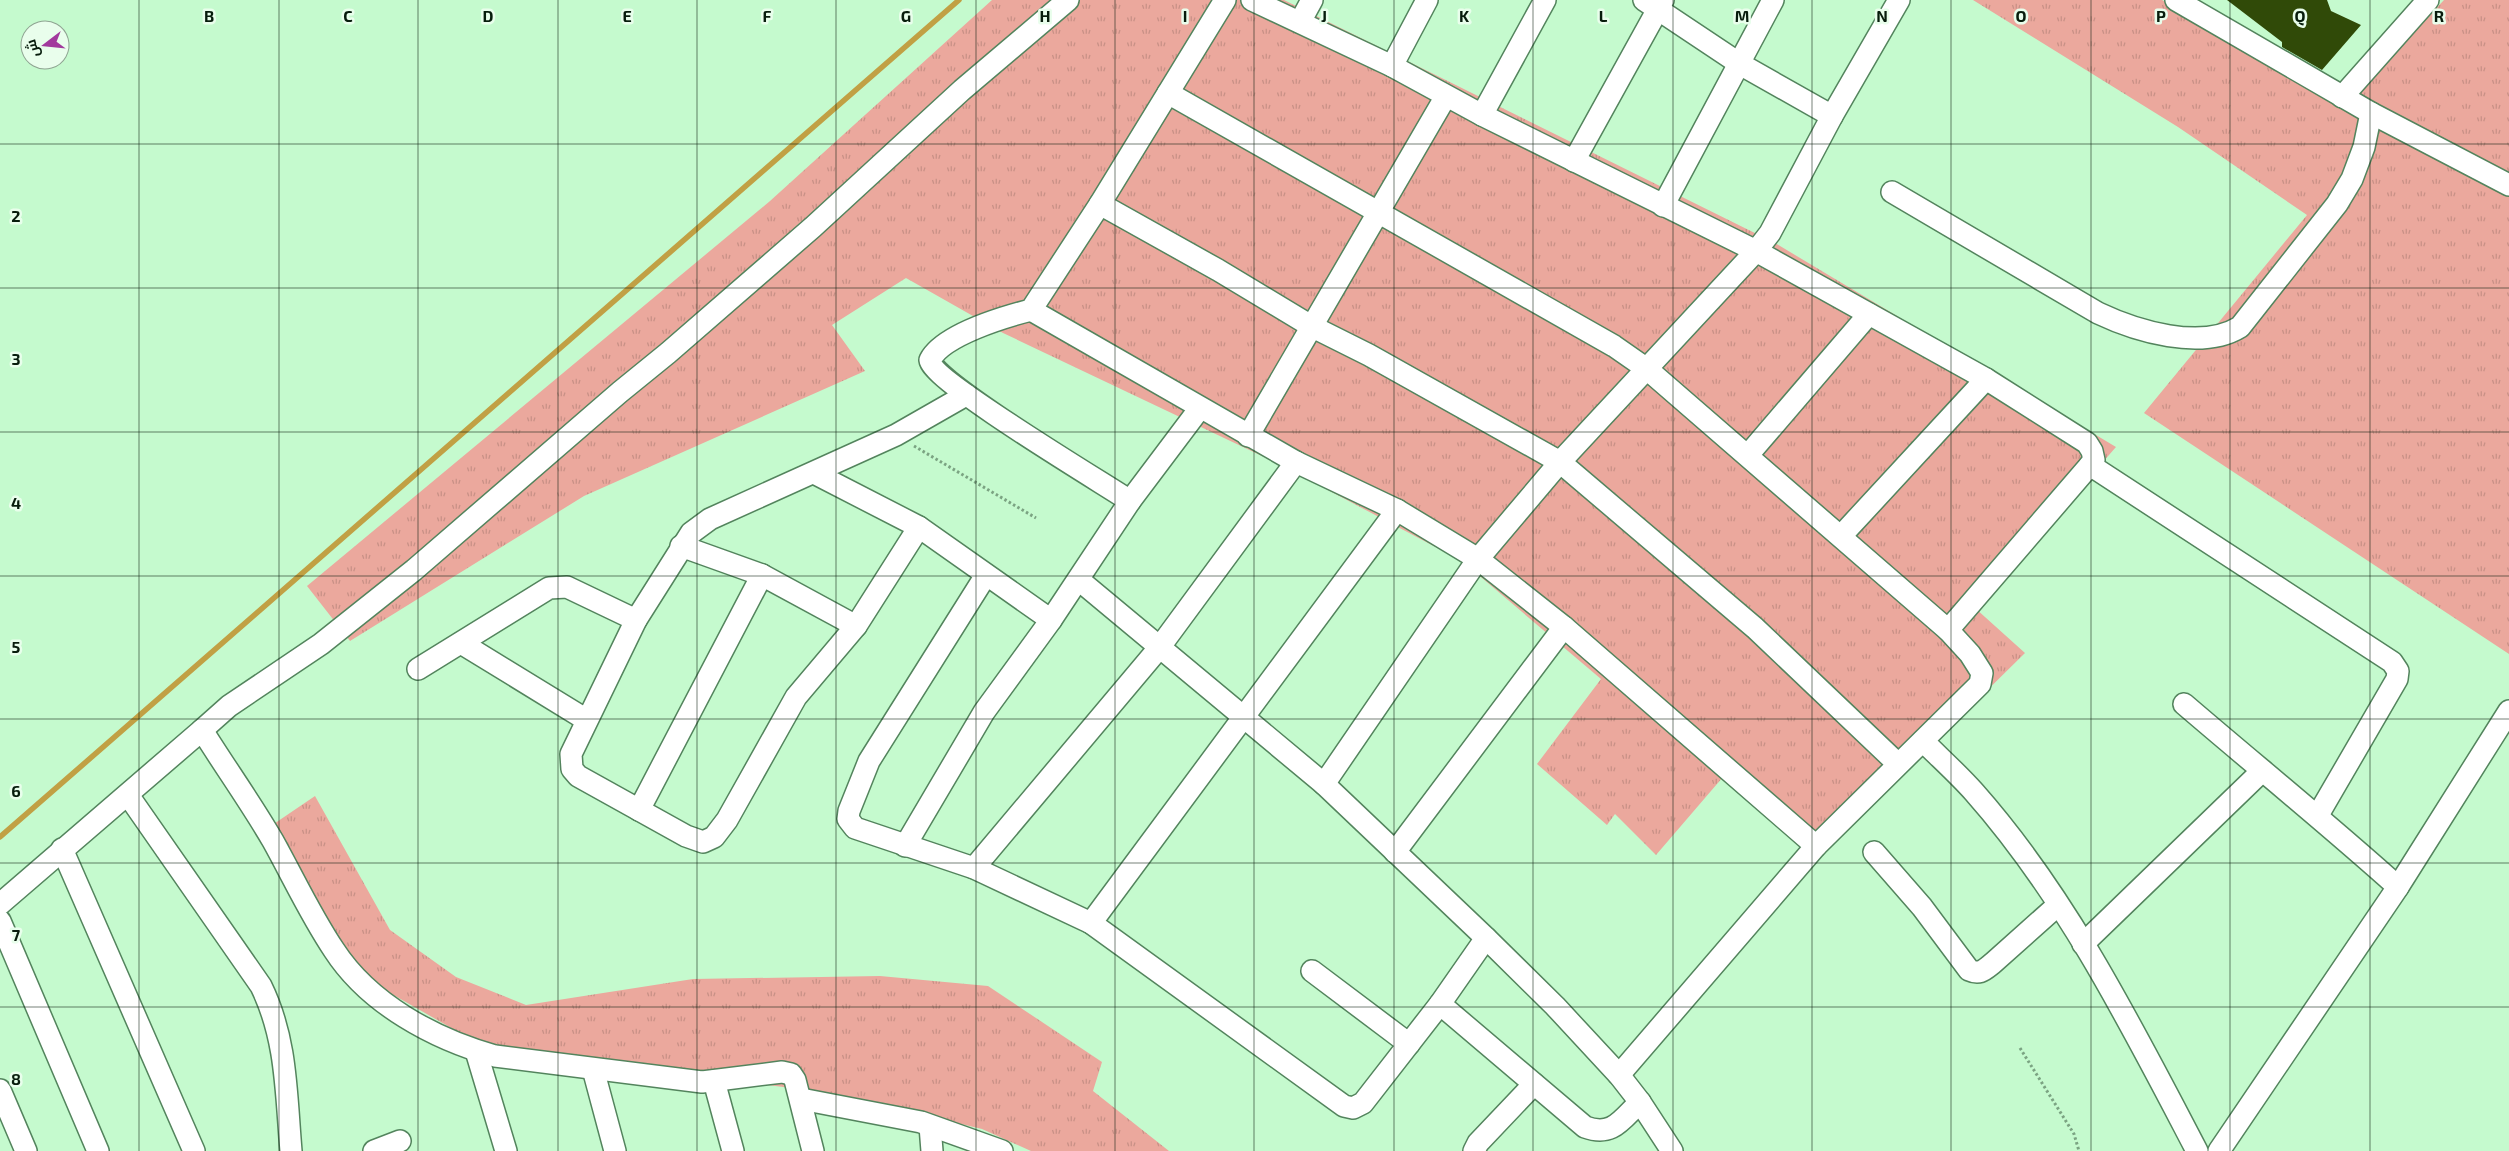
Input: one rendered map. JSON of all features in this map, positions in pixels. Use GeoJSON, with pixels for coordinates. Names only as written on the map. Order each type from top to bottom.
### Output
{"type":"FeatureCollection","features":[{"type":"Feature","properties":{"kind":"street"},"geometry":{"type":"LineString","coordinates":[[0,904],[229,706],[321,644],[414,570],[813,227],[962,90],[1068,0]]}},
{"type":"Feature","properties":{"kind":"street"},"geometry":{"type":"LineString","coordinates":[[1130,501],[966,395],[930,365],[931,358],[937,350],[992,320],[1031,310],[1100,204],[1225,0]]}},
{"type":"Feature","properties":{"kind":"street"},"geometry":{"type":"LineString","coordinates":[[1300,22],[1312,0]]}},
{"type":"Feature","properties":{"kind":"street"},"geometry":{"type":"LineString","coordinates":[[1392,66],[1427,0]]}},
{"type":"Feature","properties":{"kind":"street"},"geometry":{"type":"LineString","coordinates":[[1482,115],[1545,0]]}},
{"type":"Feature","properties":{"kind":"street"},"geometry":{"type":"LineString","coordinates":[[1663,206],[1773,0]]}},
{"type":"Feature","properties":{"kind":"street"},"geometry":{"type":"LineString","coordinates":[[1324,784],[1478,559],[1560,462],[1770,234],[1832,116],[1899,0]]}},
{"type":"Feature","properties":{"kind":"street"},"geometry":{"type":"LineString","coordinates":[[2176,0],[2371,113],[2509,185]]}},
{"type":"Feature","properties":{"kind":"street"},"geometry":{"type":"LineString","coordinates":[[2342,96],[2428,0]]}},
{"type":"Feature","properties":{"kind":"street"},"geometry":{"type":"LineString","coordinates":[[1261,2],[1392,66],[1482,115],[1756,251],[1986,379],[2087,444],[2094,456],[2090,465],[1948,630]]}},
{"type":"Feature","properties":{"kind":"street"},"geometry":{"type":"LineString","coordinates":[[1574,161],[1655,3],[1740,64],[1832,116]]}},
{"type":"Feature","properties":{"kind":"street"},"geometry":{"type":"LineString","coordinates":[[1168,93],[1614,346],[1647,369],[1748,454],[1948,630],[1970,654],[1982,672],[1982,679],[1923,741],[1816,846],[1619,1075]]}},
{"type":"Feature","properties":{"kind":"street"},"geometry":{"type":"LineString","coordinates":[[1248,436],[1446,96]]}},
{"type":"Feature","properties":{"kind":"street"},"geometry":{"type":"LineString","coordinates":[[1892,192],[2098,313],[2128,327],[2164,335],[2218,336],[2240,327],[2337,204],[2352,179],[2364,147],[2371,113]]}},
{"type":"Feature","properties":{"kind":"street"},"geometry":{"type":"LineString","coordinates":[[1100,204],[1218,270],[1311,326],[1368,355],[1560,462],[1755,628],[1898,764]]}},
{"type":"Feature","properties":{"kind":"street"},"geometry":{"type":"LineString","coordinates":[[1031,310],[1248,436],[1296,462],[1397,510],[1478,559],[1564,627],[1816,846]]}},
{"type":"Feature","properties":{"kind":"street"},"geometry":{"type":"LineString","coordinates":[[1748,454],[1869,314]]}},
{"type":"Feature","properties":{"kind":"street"},"geometry":{"type":"LineString","coordinates":[[1841,536],[1986,379]]}},
{"type":"Feature","properties":{"kind":"street"},"geometry":{"type":"LineString","coordinates":[[919,527],[856,626],[796,697],[727,820],[714,837],[703,842],[686,836],[578,776],[572,769],[570,754],[585,719],[636,620],[681,546],[691,533],[710,519],[896,435],[966,395]]}},
{"type":"Feature","properties":{"kind":"street"},"geometry":{"type":"LineString","coordinates":[[905,846],[984,712],[1079,580],[1130,501],[1200,408]]}},
{"type":"Feature","properties":{"kind":"street"},"geometry":{"type":"LineString","coordinates":[[974,868],[1159,648],[1296,462]]}},
{"type":"Feature","properties":{"kind":"street"},"geometry":{"type":"LineString","coordinates":[[2090,465],[2392,662],[2398,671],[2398,679],[2318,815]]}},
{"type":"Feature","properties":{"kind":"street"},"geometry":{"type":"LineString","coordinates":[[814,473],[919,527],[1051,620]]}},
{"type":"Feature","properties":{"kind":"street"},"geometry":{"type":"LineString","coordinates":[[1091,924],[1246,717],[1397,510]]}},
{"type":"Feature","properties":{"kind":"street"},"geometry":{"type":"LineString","coordinates":[[681,546],[762,575],[856,626]]}},
{"type":"Feature","properties":{"kind":"street"},"geometry":{"type":"LineString","coordinates":[[639,810],[762,575]]}},
{"type":"Feature","properties":{"kind":"street"},"geometry":{"type":"LineString","coordinates":[[986,575],[869,761],[849,811],[848,819],[855,828],[974,868],[1091,924],[1344,1106],[1353,1108],[1363,1103],[1440,1004],[1486,938]]}},
{"type":"Feature","properties":{"kind":"street"},"geometry":{"type":"LineString","coordinates":[[1079,580],[1159,648],[1246,717],[1324,784],[1486,938],[1555,1006],[1619,1075],[1640,1102],[1672,1151]]}},
{"type":"Feature","properties":{"kind":"street"},"geometry":{"type":"LineString","coordinates":[[418,670],[544,591],[558,586],[567,587],[636,620]]}},
{"type":"Feature","properties":{"kind":"street"},"geometry":{"type":"LineString","coordinates":[[1395,852],[1564,627]]}},
{"type":"Feature","properties":{"kind":"street"},"geometry":{"type":"LineString","coordinates":[[461,642],[585,719]]}},
{"type":"Feature","properties":{"kind":"street"},"geometry":{"type":"LineString","coordinates":[[2184,704],[2261,772],[2318,815],[2398,887]]}},
{"type":"Feature","properties":{"kind":"street"},"geometry":{"type":"LineString","coordinates":[[2219,1151],[2398,887],[2509,711]]}},
{"type":"Feature","properties":{"kind":"street"},"geometry":{"type":"LineString","coordinates":[[202,730],[271,839],[334,952],[357,978],[387,1004],[420,1026],[476,1051],[495,1056],[676,1079],[714,1081],[782,1072],[791,1074],[801,1099],[813,1151]]}},
{"type":"Feature","properties":{"kind":"street"},"geometry":{"type":"LineString","coordinates":[[1923,741],[1974,792],[2029,862],[2058,905],[2083,944],[2156,1073],[2197,1151]]}},
{"type":"Feature","properties":{"kind":"street"},"geometry":{"type":"LineString","coordinates":[[2083,944],[2261,772]]}},
{"type":"Feature","properties":{"kind":"street"},"geometry":{"type":"LineString","coordinates":[[128,795],[261,986],[271,1006],[282,1047],[291,1151]]}},
{"type":"Feature","properties":{"kind":"street"},"geometry":{"type":"LineString","coordinates":[[62,849],[194,1151]]}},
{"type":"Feature","properties":{"kind":"street"},"geometry":{"type":"LineString","coordinates":[[1874,852],[1922,907],[1969,970],[1976,973],[1982,972],[1993,963],[2058,905]]}},
{"type":"Feature","properties":{"kind":"street"},"geometry":{"type":"LineString","coordinates":[[0,921],[98,1151]]}},
{"type":"Feature","properties":{"kind":"street"},"geometry":{"type":"LineString","coordinates":[[1312,971],[1409,1044]]}},
{"type":"Feature","properties":{"kind":"street"},"geometry":{"type":"LineString","coordinates":[[1440,1004],[1585,1127],[1597,1131],[1613,1128],[1640,1102]]}},
{"type":"Feature","properties":{"kind":"street"},"geometry":{"type":"LineString","coordinates":[[476,1051],[506,1151]]}},
{"type":"Feature","properties":{"kind":"street"},"geometry":{"type":"LineString","coordinates":[[593,1069],[615,1151]]}},
{"type":"Feature","properties":{"kind":"street"},"geometry":{"type":"LineString","coordinates":[[714,1081],[733,1151]]}},
{"type":"Feature","properties":{"kind":"street"},"geometry":{"type":"LineString","coordinates":[[1474,1151],[1478,1143],[1534,1084]]}},
{"type":"Feature","properties":{"kind":"street"},"geometry":{"type":"LineString","coordinates":[[0,1090],[26,1151]]}},
{"type":"Feature","properties":{"kind":"street"},"geometry":{"type":"LineString","coordinates":[[801,1099],[930,1126],[1002,1151]]}},
{"type":"Feature","properties":{"kind":"street"},"geometry":{"type":"LineString","coordinates":[[930,1126],[932,1151]]}},
{"type":"Feature","properties":{"kind":"street"},"geometry":{"type":"LineString","coordinates":[[374,1151],[400,1141]]}},
{"type":"Feature","properties":{"kind":"path"},"geometry":{"type":"LineString","coordinates":[[896,435],[1036,518]]}},
{"type":"Feature","properties":{"kind":"path"},"geometry":{"type":"LineString","coordinates":[[2020,1048],[2074,1134],[2079,1151]]}},
{"type":"Feature","properties":{"kind":"green space"},"geometry":{"type":"Polygon","coordinates":[[[992,0],[1284,0],[1775,243],[2116,447],[1975,608],[2025,653],[1815,860],[1723,777],[1656,855],[1615,814],[1607,825],[1537,764],[1601,679],[1462,561],[1277,463],[1003,333],[906,278],[832,325],[865,371],[584,496],[350,641],[307,586],[770,201],[992,0]]]}},
{"type":"Feature","properties":{"kind":"green space"},"geometry":{"type":"Polygon","coordinates":[[[1973,0],[2162,0],[2348,101],[2444,0],[2509,0],[2509,654],[2144,413],[2307,215],[2178,127],[1973,0]]]}},
{"type":"Feature","properties":{"kind":"green space"},"geometry":{"type":"Polygon","coordinates":[[[315,796],[390,930],[456,977],[526,1005],[693,979],[880,976],[988,986],[1102,1062],[1093,1091],[1169,1151],[1031,1151],[982,1129],[837,1094],[607,1064],[481,1045],[376,985],[325,940],[259,834],[315,796]]]}},
{"type":"Feature","properties":{"kind":"building"},"geometry":{"type":"Polygon","coordinates":[[[2227,0],[2327,0],[2331,11],[2361,25],[2322,70],[2282,47],[2282,42],[2227,0]]]}},
{"type":"Feature","properties":{"kind":"waterway"},"geometry":{"type":"LineString","coordinates":[[0,837],[959,0]]}}]}
